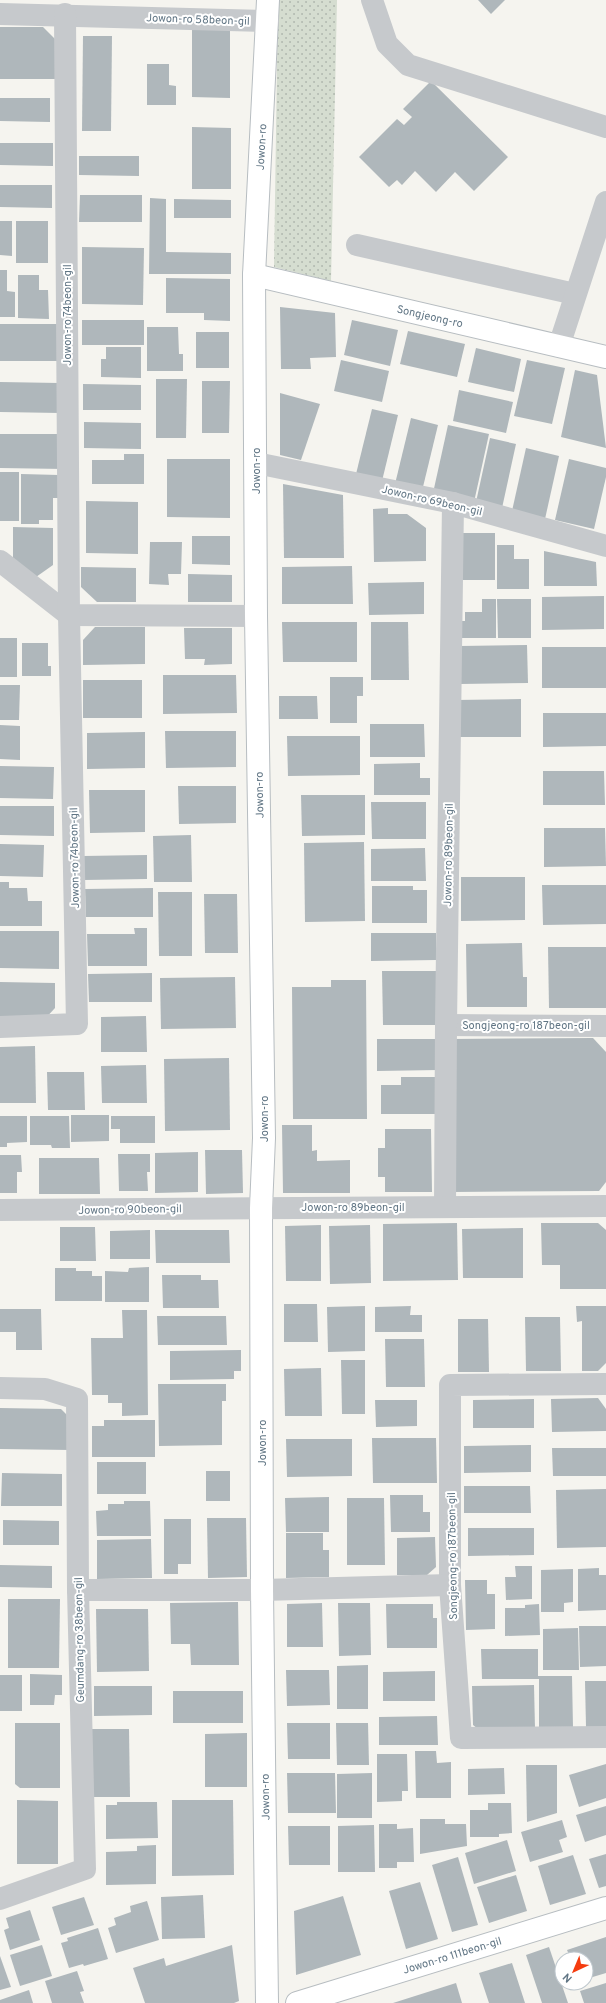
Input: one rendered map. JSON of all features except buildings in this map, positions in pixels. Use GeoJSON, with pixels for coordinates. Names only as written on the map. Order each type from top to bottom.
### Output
{"type":"FeatureCollection","features":[{"type":"Feature","properties":{"kind":"main road","name":"Jowon-ro"},"geometry":{"type":"LineString","coordinates":[[267,2003],[262,1590],[261,1208],[264,1138],[256,616],[254,275],[268,0]]}},
{"type":"Feature","properties":{"kind":"main road","name":"Songjeong-ro"},"geometry":{"type":"LineString","coordinates":[[254,275],[606,357]]}},
{"type":"Feature","properties":{"kind":"main road","name":"Jowon-ro 111beon-gil"},"geometry":{"type":"LineString","coordinates":[[298,2003],[606,1908]]}},
{"type":"Feature","properties":{"kind":"street"},"geometry":{"type":"LineString","coordinates":[[372,0],[387,44],[408,65],[606,127]]}},
{"type":"Feature","properties":{"kind":"street","name":"Jowon-ro 58beon-gil"},"geometry":{"type":"LineString","coordinates":[[0,14],[65,14],[128,8],[268,21]]}},
{"type":"Feature","properties":{"kind":"street","name":"Jowon-ro 74beon-gil"},"geometry":{"type":"LineString","coordinates":[[0,1027],[76,1024],[69,615],[65,14]]}},
{"type":"Feature","properties":{"kind":"street"},"geometry":{"type":"LineString","coordinates":[[558,346],[606,202]]}},
{"type":"Feature","properties":{"kind":"street"},"geometry":{"type":"LineString","coordinates":[[358,245],[575,294]]}},
{"type":"Feature","properties":{"kind":"street","name":"Jowon-ro 69beon-gil"},"geometry":{"type":"LineString","coordinates":[[256,463],[452,503],[606,546]]}},
{"type":"Feature","properties":{"kind":"street","name":"Jowon-ro 89beon-gil"},"geometry":{"type":"LineString","coordinates":[[445,1206],[452,503]]}},
{"type":"Feature","properties":{"kind":"street"},"geometry":{"type":"LineString","coordinates":[[0,561],[69,615],[256,616]]}},
{"type":"Feature","properties":{"kind":"street","name":"Songjeong-ro 187beon-gil"},"geometry":{"type":"LineString","coordinates":[[446,1025],[606,1026]]}},
{"type":"Feature","properties":{"kind":"street","name":"Jowon-ro 89beon-gil"},"geometry":{"type":"LineString","coordinates":[[261,1208],[606,1206]]}},
{"type":"Feature","properties":{"kind":"street","name":"Jowon-ro 90beon-gil"},"geometry":{"type":"LineString","coordinates":[[0,1210],[261,1208]]}},
{"type":"Feature","properties":{"kind":"street","name":"Songjeong-ro 187beon-gil"},"geometry":{"type":"LineString","coordinates":[[606,1384],[450,1385],[450,1585],[461,1738],[606,1737]]}},
{"type":"Feature","properties":{"kind":"street","name":"Geumdang-ro 38beon-gil"},"geometry":{"type":"LineString","coordinates":[[0,1388],[45,1389],[77,1399],[78,1590],[85,1869],[0,1899]]}},
{"type":"Feature","properties":{"kind":"street"},"geometry":{"type":"LineString","coordinates":[[78,1590],[262,1590],[450,1585]]}},
{"type":"Feature","properties":{"kind":"shaded area"},"geometry":{"type":"Polygon","coordinates":[[[278,0],[337,0],[331,281],[274,267],[278,0]]]}}]}
